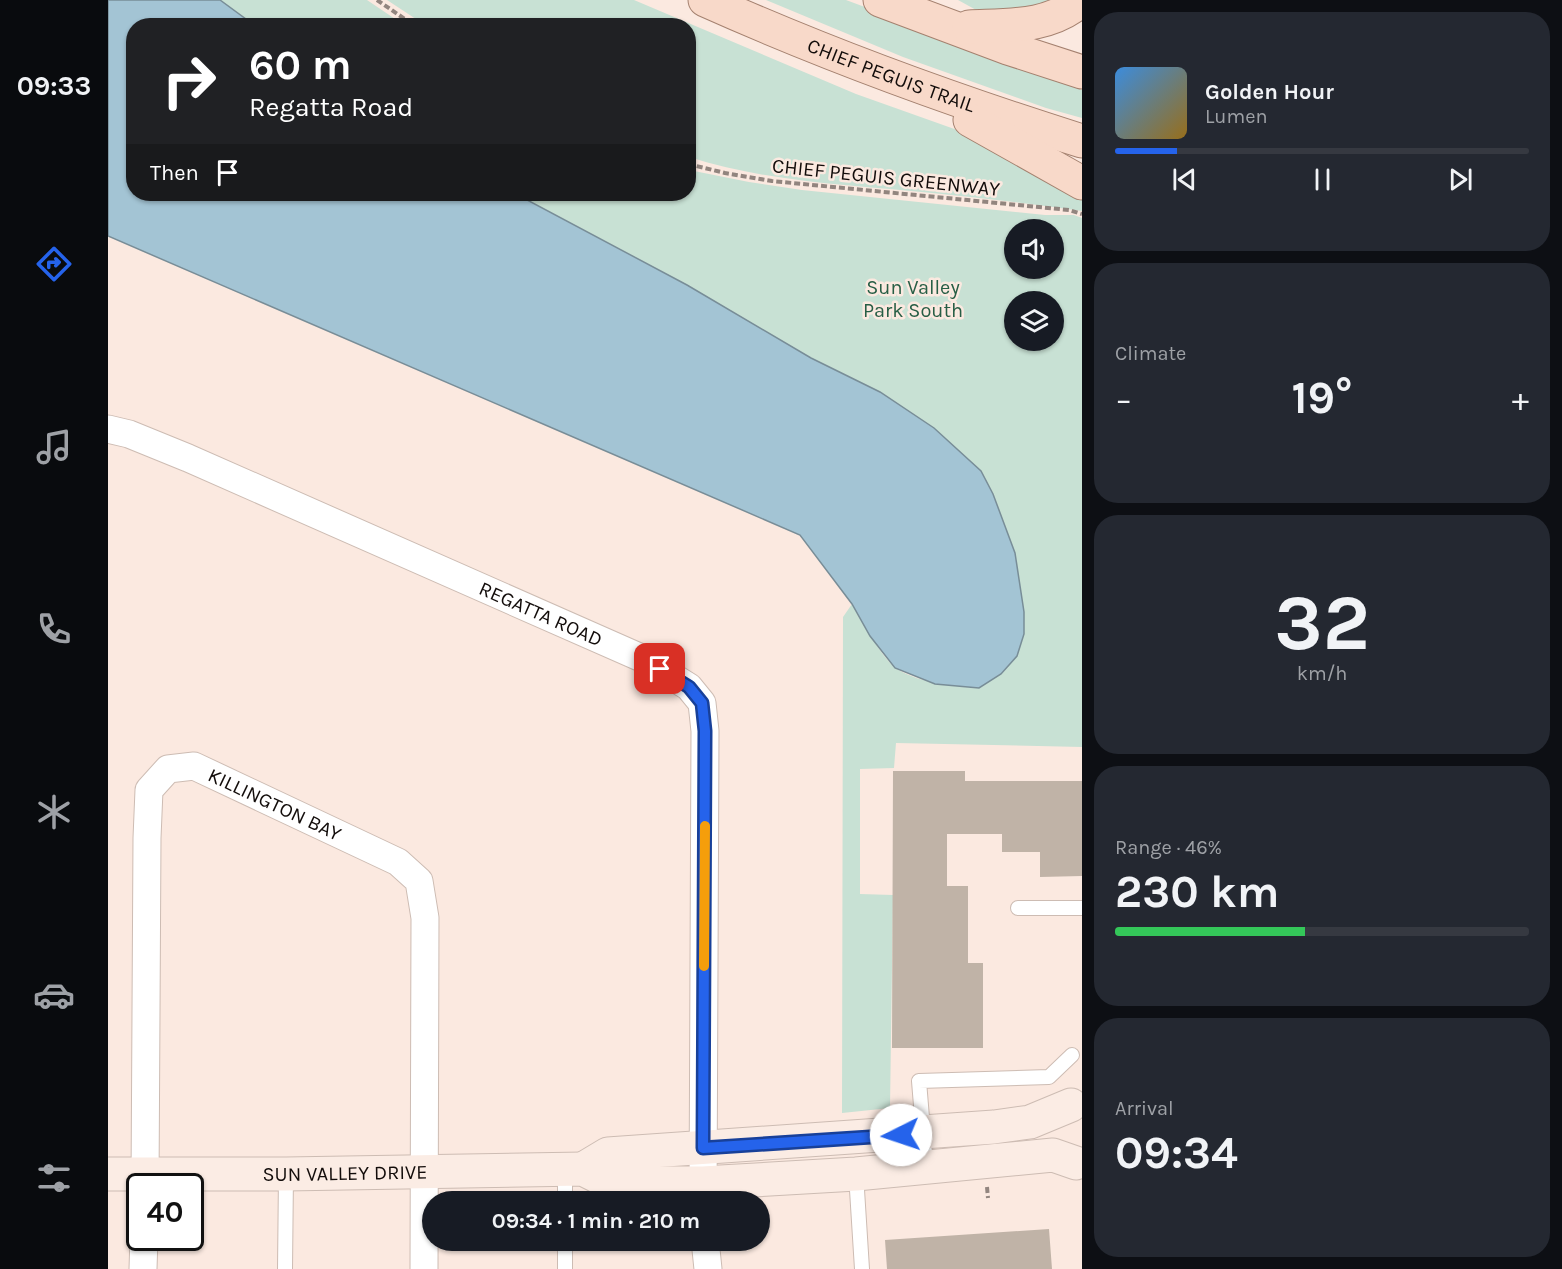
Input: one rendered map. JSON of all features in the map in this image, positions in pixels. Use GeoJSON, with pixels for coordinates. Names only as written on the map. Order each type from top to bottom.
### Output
{"type":"FeatureCollection","features":[{"type":"Feature","properties":{"kind":"main road","name":"CHIEF PEGUIS TRAIL"},"geometry":{"type":"LineString","coordinates":[[705,0],[782,33],[924,88],[1082,141]]}},
{"type":"Feature","properties":{"kind":"main road"},"geometry":{"type":"LineString","coordinates":[[880,0],[1082,72]]}},
{"type":"Feature","properties":{"kind":"main road"},"geometry":{"type":"LineString","coordinates":[[954,28],[1025,25],[1042,22],[1058,16],[1081,0]]}},
{"type":"Feature","properties":{"kind":"main road"},"geometry":{"type":"LineString","coordinates":[[924,88],[981,127],[1082,183]]}},
{"type":"Feature","properties":{"kind":"street","name":"REGATTA ROAD"},"geometry":{"type":"LineString","coordinates":[[108,429],[129,434],[188,458],[635,655],[689,687],[702,703],[705,731],[703,1175]]}},
{"type":"Feature","properties":{"kind":"street","name":"KILLINGTON BAY"},"geometry":{"type":"LineString","coordinates":[[145,1173],[147,862],[150,790],[168,769],[195,766],[398,862],[419,881],[425,918],[424,1269]]}},
{"type":"Feature","properties":{"kind":"street","name":"SUN VALLEY DRIVE"},"geometry":{"type":"LineString","coordinates":[[703,1175],[923,1133],[1030,1122],[1076,1097]]}},
{"type":"Feature","properties":{"kind":"street"},"geometry":{"type":"LineString","coordinates":[[1076,1097],[1067,1119],[1066,1134],[1070,1149],[1079,1166]]}},
{"type":"Feature","properties":{"kind":"street","name":"SUN VALLEY DRIVE"},"geometry":{"type":"LineString","coordinates":[[204,1177],[425,1172],[571,1180],[608,1154],[703,1175],[856,1174],[1053,1155],[1079,1166]]}},
{"type":"Feature","properties":{"kind":"street","name":"SUN VALLEY DRIVE"},"geometry":{"type":"LineString","coordinates":[[108,1174],[126,1177]]}},
{"type":"Feature","properties":{"kind":"street"},"geometry":{"type":"LineString","coordinates":[[143,1269],[144,1251]]}},
{"type":"Feature","properties":{"kind":"street"},"geometry":{"type":"LineString","coordinates":[[706,1251],[708,1269]]}},
{"type":"Feature","properties":{"kind":"lane"},"geometry":{"type":"LineString","coordinates":[[1018,908],[1082,908]]}},
{"type":"Feature","properties":{"kind":"lane"},"geometry":{"type":"LineString","coordinates":[[926,1167],[919,1081],[1049,1077],[1072,1055]]}},
{"type":"Feature","properties":{"kind":"lane"},"geometry":{"type":"LineString","coordinates":[[285,1269],[286,1174]]}},
{"type":"Feature","properties":{"kind":"lane"},"geometry":{"type":"LineString","coordinates":[[856,1174],[862,1269]]}},
{"type":"Feature","properties":{"kind":"lane"},"geometry":{"type":"LineString","coordinates":[[565,1251],[565,1269]]}},
{"type":"Feature","properties":{"kind":"path"},"geometry":{"type":"LineString","coordinates":[[377,0],[403,18]]}},
{"type":"Feature","properties":{"kind":"path","name":"CHIEF PEGUIS GREENWAY"},"geometry":{"type":"LineString","coordinates":[[696,166],[772,181],[1069,210],[1082,214]]}},
{"type":"Feature","properties":{"kind":"green space"},"geometry":{"type":"Polygon","coordinates":[[[220,0],[367,0],[394,18],[244,18],[220,0]]]}},
{"type":"Feature","properties":{"kind":"green space"},"geometry":{"type":"Polygon","coordinates":[[[387,0],[634,0],[677,18],[414,18],[387,0]]]}},
{"type":"Feature","properties":{"kind":"green space"},"geometry":{"type":"Polygon","coordinates":[[[766,0],[846,0],[1061,80],[1082,90],[1082,118],[1046,108],[903,57],[766,0]]]}},
{"type":"Feature","properties":{"kind":"green space"},"geometry":{"type":"Polygon","coordinates":[[[958,0],[1066,0],[1050,9],[978,11],[958,0]]]}},
{"type":"Feature","properties":{"kind":"green space"},"geometry":{"type":"Polygon","coordinates":[[[696,26],[856,94],[960,131],[1082,195],[1082,211],[970,197],[840,185],[748,172],[696,159],[696,26]]]}},
{"type":"Feature","properties":{"kind":"green space","name":"Sun Valley Park South"},"geometry":{"type":"Polygon","coordinates":[[[696,171],[802,190],[1045,215],[1074,215],[1082,218],[1082,747],[896,743],[894,768],[860,769],[860,894],[893,895],[890,1108],[842,1113],[843,617],[852,604],[886,658],[897,669],[916,678],[937,683],[979,688],[1015,553],[993,494],[981,471],[934,428],[880,392],[811,358],[687,285],[529,201],[696,201],[696,171]]]}},
{"type":"Feature","properties":{"kind":"water"},"geometry":{"type":"Polygon","coordinates":[[[108,0],[220,0],[244,18],[126,18],[126,201],[529,201],[687,285],[811,358],[880,392],[934,428],[981,471],[993,494],[1015,553],[1024,612],[1024,634],[1017,656],[1001,674],[979,688],[935,684],[895,668],[870,636],[852,604],[800,535],[108,236],[108,0]]]}},
{"type":"Feature","properties":{"kind":"building"},"geometry":{"type":"Polygon","coordinates":[[[893,771],[965,771],[965,781],[1082,781],[1082,876],[1040,877],[1040,852],[1002,852],[1002,834],[947,834],[947,886],[968,886],[968,963],[983,963],[983,1048],[892,1048],[893,771]]]}},
{"type":"Feature","properties":{"kind":"building"},"geometry":{"type":"Polygon","coordinates":[[[1049,1229],[1052,1269],[887,1269],[885,1240],[1049,1229]]]}},
{"type":"Feature","properties":{"kind":"slow traffic"},"geometry":{"type":"LineString","coordinates":[[704,966],[705,826]]}},
{"type":"Feature","properties":{"kind":"route"},"geometry":{"type":"LineString","coordinates":[[660,669],[689,687],[702,703],[705,731],[703,1148],[901,1135]]}}]}
